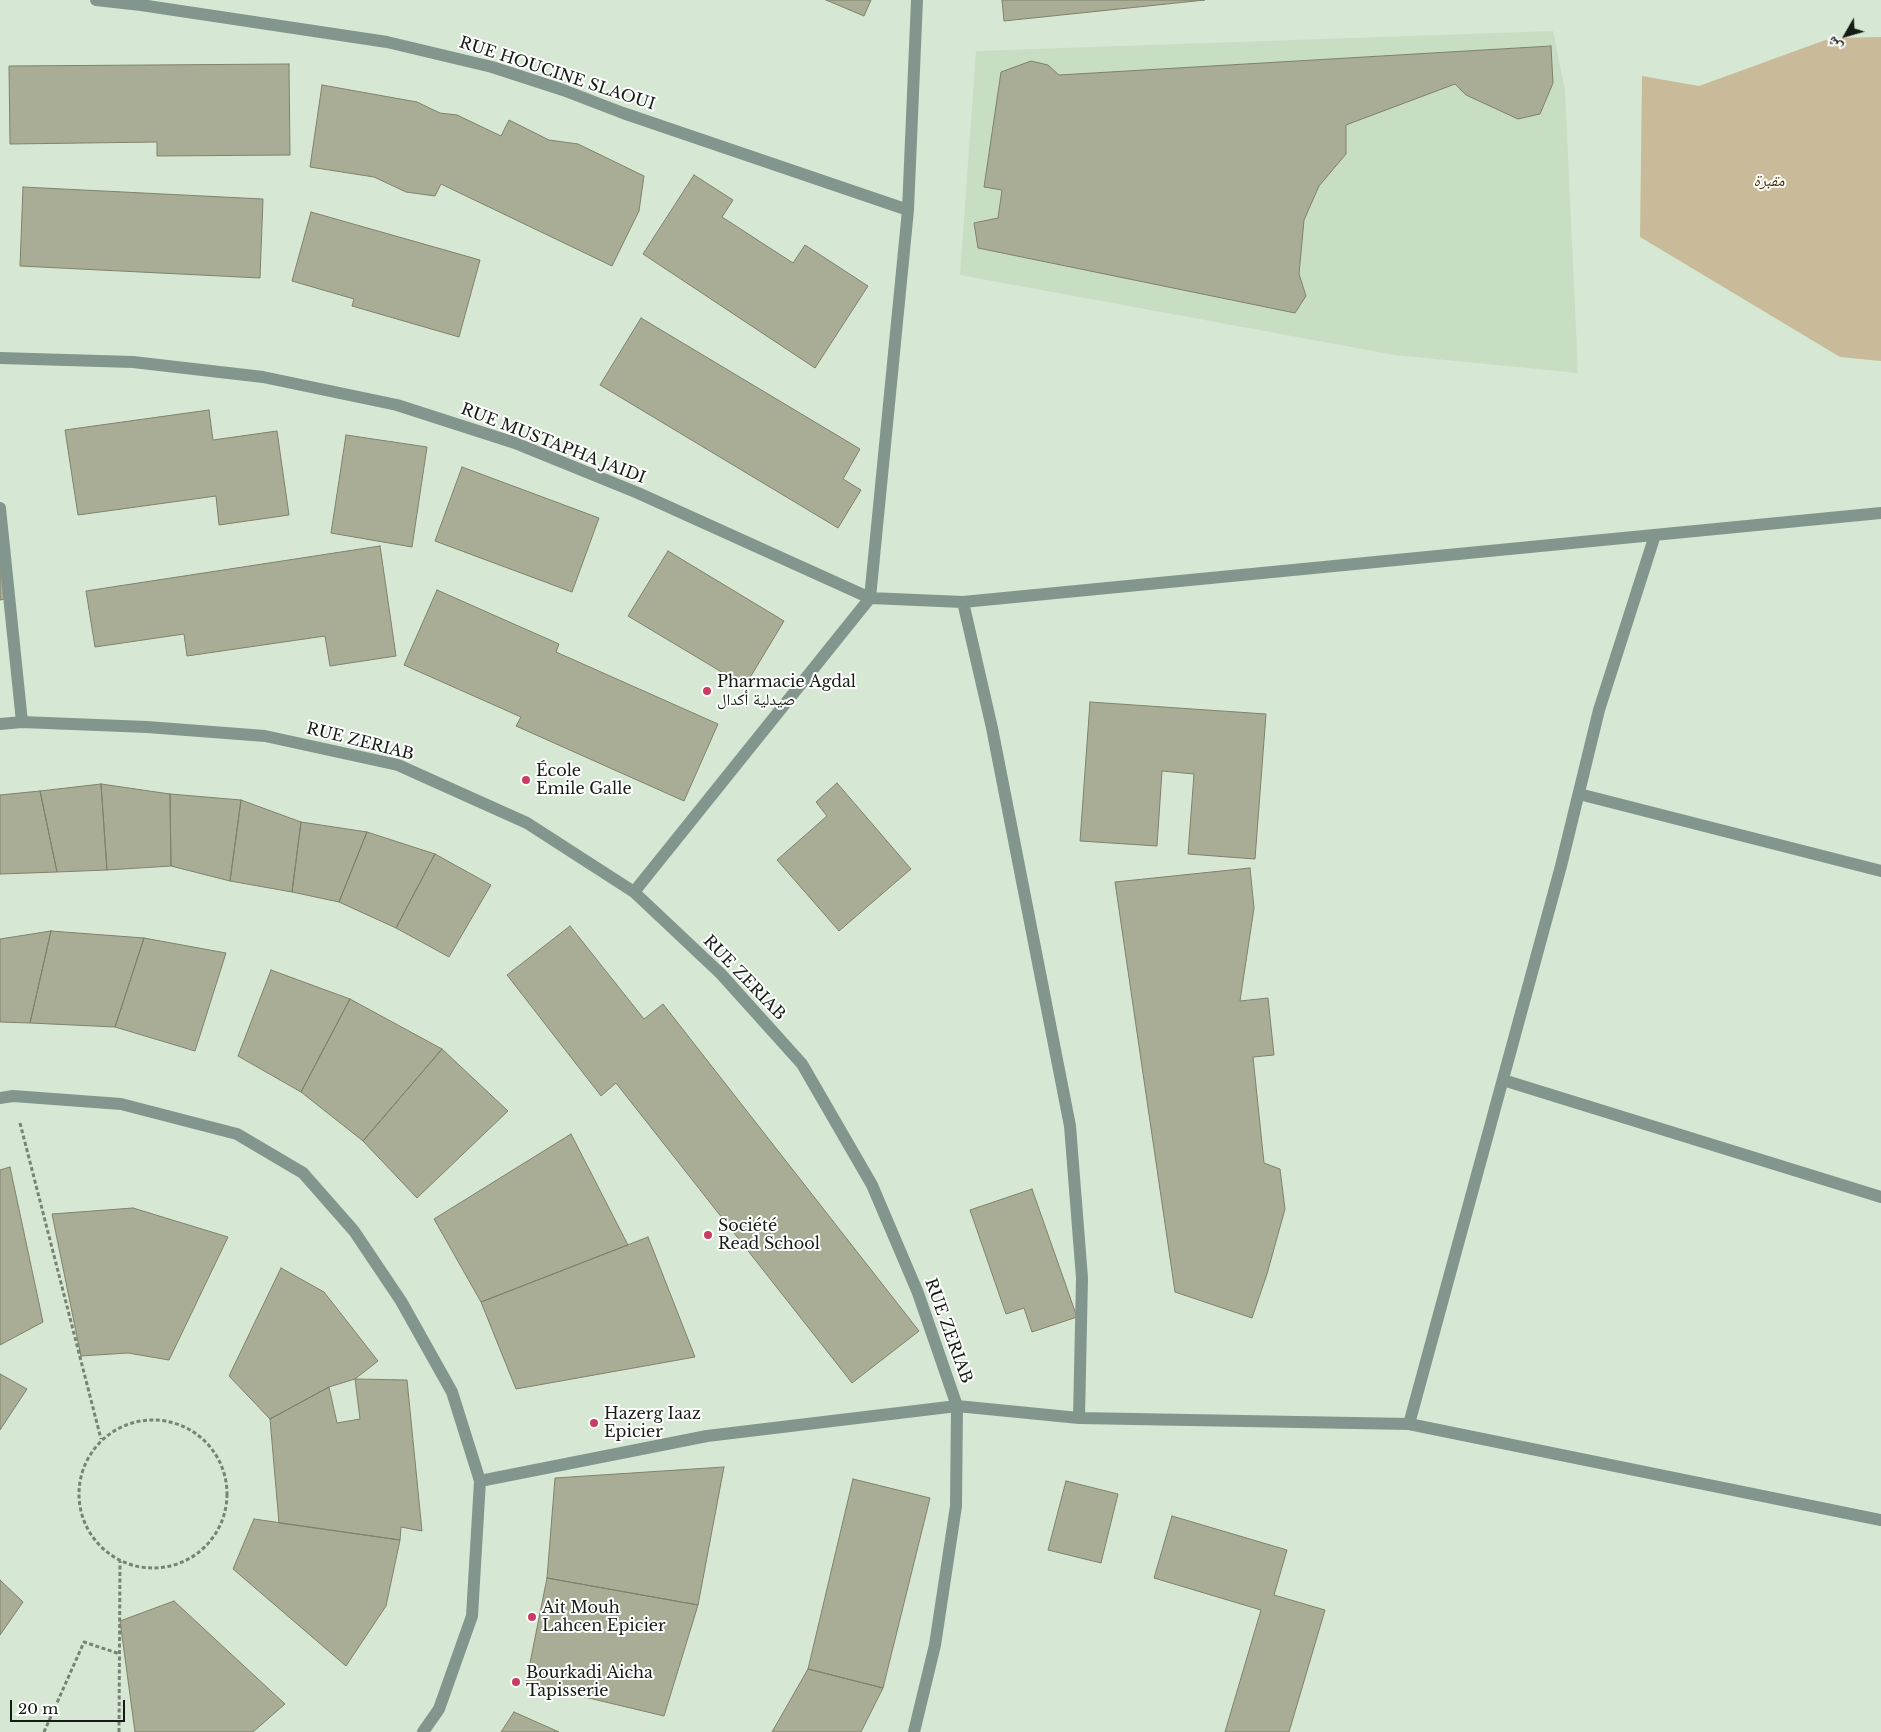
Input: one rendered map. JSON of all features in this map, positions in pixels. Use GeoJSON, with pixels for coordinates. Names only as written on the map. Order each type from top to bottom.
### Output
{"type":"FeatureCollection","features":[{"type":"Feature","properties":{"kind":"street","name":"RUE HOUCINE SLAOUI"},"geometry":{"type":"LineString","coordinates":[[96,0],[387,42],[492,67],[908,210]]}},
{"type":"Feature","properties":{"kind":"street"},"geometry":{"type":"LineString","coordinates":[[634,892],[870,598],[908,210],[917,0]]}},
{"type":"Feature","properties":{"kind":"street","name":"RUE MUSTAPHA JAIDI"},"geometry":{"type":"LineString","coordinates":[[0,358],[133,362],[263,377],[397,405],[516,443],[629,489],[870,598]]}},
{"type":"Feature","properties":{"kind":"street"},"geometry":{"type":"LineString","coordinates":[[0,508],[22,722]]}},
{"type":"Feature","properties":{"kind":"street"},"geometry":{"type":"LineString","coordinates":[[870,598],[963,602],[1881,513]]}},
{"type":"Feature","properties":{"kind":"street"},"geometry":{"type":"LineString","coordinates":[[1409,1424],[1561,866],[1599,710],[1655,535]]}},
{"type":"Feature","properties":{"kind":"street"},"geometry":{"type":"LineString","coordinates":[[963,602],[992,728],[1070,1126],[1082,1278],[1079,1418]]}},
{"type":"Feature","properties":{"kind":"street","name":"RUE ZERIAB"},"geometry":{"type":"LineString","coordinates":[[0,724],[22,722],[147,727],[266,736],[398,765],[527,823],[634,892],[721,974],[802,1064],[872,1185],[918,1293],[957,1406],[956,1506],[935,1645],[914,1732]]}},
{"type":"Feature","properties":{"kind":"street"},"geometry":{"type":"LineString","coordinates":[[1579,794],[1881,871]]}},
{"type":"Feature","properties":{"kind":"street"},"geometry":{"type":"LineString","coordinates":[[1503,1080],[1881,1197]]}},
{"type":"Feature","properties":{"kind":"street"},"geometry":{"type":"LineString","coordinates":[[6,1097],[121,1104],[237,1134],[303,1173],[354,1231],[401,1300],[452,1392],[480,1481],[472,1616],[439,1709],[423,1732]]}},
{"type":"Feature","properties":{"kind":"street"},"geometry":{"type":"LineString","coordinates":[[480,1481],[707,1436],[957,1406],[1079,1418],[1409,1424],[1881,1520]]}},
{"type":"Feature","properties":{"kind":"path"},"geometry":{"type":"LineString","coordinates":[[6,1097],[101,1440]]}},
{"type":"Feature","properties":{"kind":"path"},"geometry":{"type":"LineString","coordinates":[[141,1420],[163,1420],[188,1428],[208,1444],[225,1474],[228,1500],[224,1517],[212,1540],[203,1549],[181,1563],[145,1568],[120,1560],[96,1541],[82,1519],[79,1503],[80,1478],[86,1460],[101,1440],[117,1428],[141,1420]]}},
{"type":"Feature","properties":{"kind":"path"},"geometry":{"type":"LineString","coordinates":[[119,1732],[120,1560]]}},
{"type":"Feature","properties":{"kind":"path"},"geometry":{"type":"LineString","coordinates":[[44,1732],[84,1642],[120,1654]]}},
{"type":"Feature","properties":{"kind":"shaded area"},"geometry":{"type":"Polygon","coordinates":[[[1553,31],[1565,90],[1578,373],[1395,355],[960,275],[976,51],[1553,31]]]}},
{"type":"Feature","properties":{"kind":"green space","name":"مقبرة"},"geometry":{"type":"Polygon","coordinates":[[[1881,37],[1881,361],[1840,357],[1640,237],[1642,76],[1699,86],[1831,38],[1881,37]]]}},
{"type":"Feature","properties":{"kind":"building"},"geometry":{"type":"Polygon","coordinates":[[[826,0],[871,0],[864,16],[826,0]]]}},
{"type":"Feature","properties":{"kind":"building"},"geometry":{"type":"Polygon","coordinates":[[[1002,0],[1205,0],[1004,21],[1002,0]]]}},
{"type":"Feature","properties":{"kind":"building"},"geometry":{"type":"Polygon","coordinates":[[[1551,46],[1553,83],[1540,114],[1518,119],[1466,95],[1455,84],[1346,125],[1346,154],[1319,186],[1304,220],[1299,274],[1306,296],[1295,313],[978,248],[974,223],[998,218],[1002,190],[984,187],[1001,72],[1031,61],[1048,65],[1059,75],[1551,46]]]}},
{"type":"Feature","properties":{"kind":"building"},"geometry":{"type":"Polygon","coordinates":[[[289,64],[290,155],[157,156],[157,142],[10,144],[9,66],[289,64]]]}},
{"type":"Feature","properties":{"kind":"building"},"geometry":{"type":"Polygon","coordinates":[[[322,85],[417,102],[440,113],[457,115],[501,136],[509,120],[549,140],[578,144],[644,176],[639,211],[612,266],[441,184],[435,196],[406,192],[374,177],[310,167],[322,85]]]}},
{"type":"Feature","properties":{"kind":"building"},"geometry":{"type":"Polygon","coordinates":[[[694,175],[733,200],[722,217],[793,263],[805,245],[868,286],[815,368],[643,254],[694,175]]]}},
{"type":"Feature","properties":{"kind":"building"},"geometry":{"type":"Polygon","coordinates":[[[23,187],[263,199],[260,278],[20,266],[23,187]]]}},
{"type":"Feature","properties":{"kind":"building"},"geometry":{"type":"Polygon","coordinates":[[[311,212],[480,260],[459,337],[352,306],[354,299],[292,281],[311,212]]]}},
{"type":"Feature","properties":{"kind":"building"},"geometry":{"type":"Polygon","coordinates":[[[641,318],[860,449],[843,479],[861,490],[838,528],[600,385],[641,318]]]}},
{"type":"Feature","properties":{"kind":"building"},"geometry":{"type":"Polygon","coordinates":[[[209,410],[213,440],[277,431],[289,515],[219,525],[216,496],[78,515],[65,430],[209,410]]]}},
{"type":"Feature","properties":{"kind":"building"},"geometry":{"type":"Polygon","coordinates":[[[346,435],[427,447],[412,547],[331,533],[346,435]]]}},
{"type":"Feature","properties":{"kind":"building"},"geometry":{"type":"Polygon","coordinates":[[[462,467],[599,518],[572,592],[435,541],[462,467]]]}},
{"type":"Feature","properties":{"kind":"building"},"geometry":{"type":"Polygon","coordinates":[[[380,546],[396,656],[330,666],[325,636],[187,656],[184,634],[95,647],[86,591],[380,546]]]}},
{"type":"Feature","properties":{"kind":"building"},"geometry":{"type":"Polygon","coordinates":[[[668,551],[784,621],[745,686],[628,616],[668,551]]]}},
{"type":"Feature","properties":{"kind":"building"},"geometry":{"type":"Polygon","coordinates":[[[0,565],[9,598],[0,600],[0,565]]]}},
{"type":"Feature","properties":{"kind":"building"},"geometry":{"type":"Polygon","coordinates":[[[437,590],[559,644],[556,652],[718,724],[684,801],[516,726],[521,717],[404,665],[437,590]]]}},
{"type":"Feature","properties":{"kind":"building"},"geometry":{"type":"Polygon","coordinates":[[[1090,702],[1266,714],[1255,859],[1188,854],[1194,774],[1162,771],[1157,846],[1080,841],[1090,702]]]}},
{"type":"Feature","properties":{"kind":"building"},"geometry":{"type":"Polygon","coordinates":[[[837,783],[911,869],[839,931],[777,860],[827,816],[816,802],[837,783]]]}},
{"type":"Feature","properties":{"kind":"building"},"geometry":{"type":"Polygon","coordinates":[[[101,784],[170,794],[171,866],[107,870],[101,784]]]}},
{"type":"Feature","properties":{"kind":"building"},"geometry":{"type":"Polygon","coordinates":[[[101,784],[107,870],[57,872],[40,791],[101,784]]]}},
{"type":"Feature","properties":{"kind":"building"},"geometry":{"type":"Polygon","coordinates":[[[40,791],[57,872],[0,874],[0,795],[40,791]]]}},
{"type":"Feature","properties":{"kind":"building"},"geometry":{"type":"Polygon","coordinates":[[[170,794],[241,800],[230,881],[171,866],[170,794]]]}},
{"type":"Feature","properties":{"kind":"building"},"geometry":{"type":"Polygon","coordinates":[[[241,800],[301,822],[292,892],[230,881],[241,800]]]}},
{"type":"Feature","properties":{"kind":"building"},"geometry":{"type":"Polygon","coordinates":[[[301,822],[367,832],[339,902],[292,892],[301,822]]]}},
{"type":"Feature","properties":{"kind":"building"},"geometry":{"type":"Polygon","coordinates":[[[367,832],[435,854],[396,928],[339,902],[367,832]]]}},
{"type":"Feature","properties":{"kind":"building"},"geometry":{"type":"Polygon","coordinates":[[[435,854],[491,885],[449,957],[396,928],[435,854]]]}},
{"type":"Feature","properties":{"kind":"building"},"geometry":{"type":"Polygon","coordinates":[[[1250,868],[1254,908],[1240,1001],[1268,998],[1274,1055],[1253,1057],[1264,1163],[1280,1169],[1285,1209],[1267,1274],[1252,1318],[1175,1292],[1115,882],[1250,868]]]}},
{"type":"Feature","properties":{"kind":"building"},"geometry":{"type":"Polygon","coordinates":[[[570,926],[644,1019],[663,1004],[919,1331],[852,1383],[616,1083],[601,1096],[507,975],[570,926]]]}},
{"type":"Feature","properties":{"kind":"building"},"geometry":{"type":"Polygon","coordinates":[[[51,931],[144,938],[115,1027],[30,1023],[51,931]]]}},
{"type":"Feature","properties":{"kind":"building"},"geometry":{"type":"Polygon","coordinates":[[[51,931],[30,1023],[0,1022],[0,939],[51,931]]]}},
{"type":"Feature","properties":{"kind":"building"},"geometry":{"type":"Polygon","coordinates":[[[144,938],[226,953],[195,1051],[115,1027],[144,938]]]}},
{"type":"Feature","properties":{"kind":"building"},"geometry":{"type":"Polygon","coordinates":[[[271,970],[350,999],[301,1092],[238,1056],[271,970]]]}},
{"type":"Feature","properties":{"kind":"building"},"geometry":{"type":"Polygon","coordinates":[[[350,999],[442,1049],[363,1141],[301,1092],[350,999]]]}},
{"type":"Feature","properties":{"kind":"building"},"geometry":{"type":"Polygon","coordinates":[[[442,1049],[508,1111],[417,1198],[363,1141],[442,1049]]]}},
{"type":"Feature","properties":{"kind":"building"},"geometry":{"type":"Polygon","coordinates":[[[571,1134],[628,1245],[481,1302],[434,1219],[571,1134]]]}},
{"type":"Feature","properties":{"kind":"building"},"geometry":{"type":"Polygon","coordinates":[[[10,1167],[43,1322],[0,1345],[0,1170],[10,1167]]]}},
{"type":"Feature","properties":{"kind":"building"},"geometry":{"type":"Polygon","coordinates":[[[1032,1189],[1077,1317],[1032,1332],[1024,1308],[1006,1314],[970,1210],[1032,1189]]]}},
{"type":"Feature","properties":{"kind":"building"},"geometry":{"type":"Polygon","coordinates":[[[133,1208],[228,1237],[169,1360],[128,1353],[81,1356],[52,1214],[133,1208]]]}},
{"type":"Feature","properties":{"kind":"building"},"geometry":{"type":"Polygon","coordinates":[[[648,1237],[695,1357],[516,1389],[481,1302],[648,1237]]]}},
{"type":"Feature","properties":{"kind":"building"},"geometry":{"type":"Polygon","coordinates":[[[281,1268],[324,1292],[378,1361],[355,1379],[329,1387],[270,1419],[229,1376],[281,1268]]]}},
{"type":"Feature","properties":{"kind":"building"},"geometry":{"type":"Polygon","coordinates":[[[0,1374],[27,1389],[0,1430],[0,1374]]]}},
{"type":"Feature","properties":{"kind":"building"},"geometry":{"type":"Polygon","coordinates":[[[355,1379],[407,1380],[422,1531],[401,1527],[400,1540],[279,1523],[270,1419],[329,1387],[337,1423],[360,1419],[355,1379]]]}},
{"type":"Feature","properties":{"kind":"building"},"geometry":{"type":"Polygon","coordinates":[[[724,1467],[698,1605],[547,1578],[555,1478],[724,1467]]]}},
{"type":"Feature","properties":{"kind":"building"},"geometry":{"type":"Polygon","coordinates":[[[853,1479],[930,1498],[883,1688],[808,1669],[853,1479]]]}},
{"type":"Feature","properties":{"kind":"building"},"geometry":{"type":"Polygon","coordinates":[[[1066,1481],[1118,1494],[1101,1563],[1048,1550],[1066,1481]]]}},
{"type":"Feature","properties":{"kind":"building"},"geometry":{"type":"Polygon","coordinates":[[[1172,1516],[1287,1550],[1274,1595],[1325,1610],[1289,1732],[1225,1732],[1261,1610],[1154,1578],[1172,1516]]]}},
{"type":"Feature","properties":{"kind":"building"},"geometry":{"type":"Polygon","coordinates":[[[254,1519],[400,1540],[386,1606],[346,1666],[233,1569],[254,1519]]]}},
{"type":"Feature","properties":{"kind":"building"},"geometry":{"type":"Polygon","coordinates":[[[547,1578],[698,1605],[664,1716],[526,1683],[547,1578]]]}},
{"type":"Feature","properties":{"kind":"building"},"geometry":{"type":"Polygon","coordinates":[[[0,1580],[23,1602],[0,1635],[0,1580]]]}},
{"type":"Feature","properties":{"kind":"building"},"geometry":{"type":"Polygon","coordinates":[[[174,1601],[285,1704],[253,1732],[135,1732],[120,1621],[174,1601]]]}},
{"type":"Feature","properties":{"kind":"building"},"geometry":{"type":"Polygon","coordinates":[[[808,1669],[883,1688],[861,1732],[772,1732],[808,1669]]]}},
{"type":"Feature","properties":{"kind":"building"},"geometry":{"type":"Polygon","coordinates":[[[514,1712],[559,1732],[501,1732],[514,1712]]]}},
{"type":"Feature","properties":{"kind":"place","name":"Pharmacie Agdal صيدلية أكدال"},"geometry":{"type":"Point","coordinates":[707,691]}},
{"type":"Feature","properties":{"kind":"place","name":"École Emile Galle"},"geometry":{"type":"Point","coordinates":[526,780]}},
{"type":"Feature","properties":{"kind":"place","name":"Société Read School"},"geometry":{"type":"Point","coordinates":[708,1235]}},
{"type":"Feature","properties":{"kind":"place","name":"Hazerg Iaaz Epicier"},"geometry":{"type":"Point","coordinates":[594,1423]}},
{"type":"Feature","properties":{"kind":"place","name":"Ait Mouh Lahcen Epicier"},"geometry":{"type":"Point","coordinates":[532,1617]}},
{"type":"Feature","properties":{"kind":"place","name":"Bourkadi Aicha Tapisserie"},"geometry":{"type":"Point","coordinates":[516,1682]}}]}
